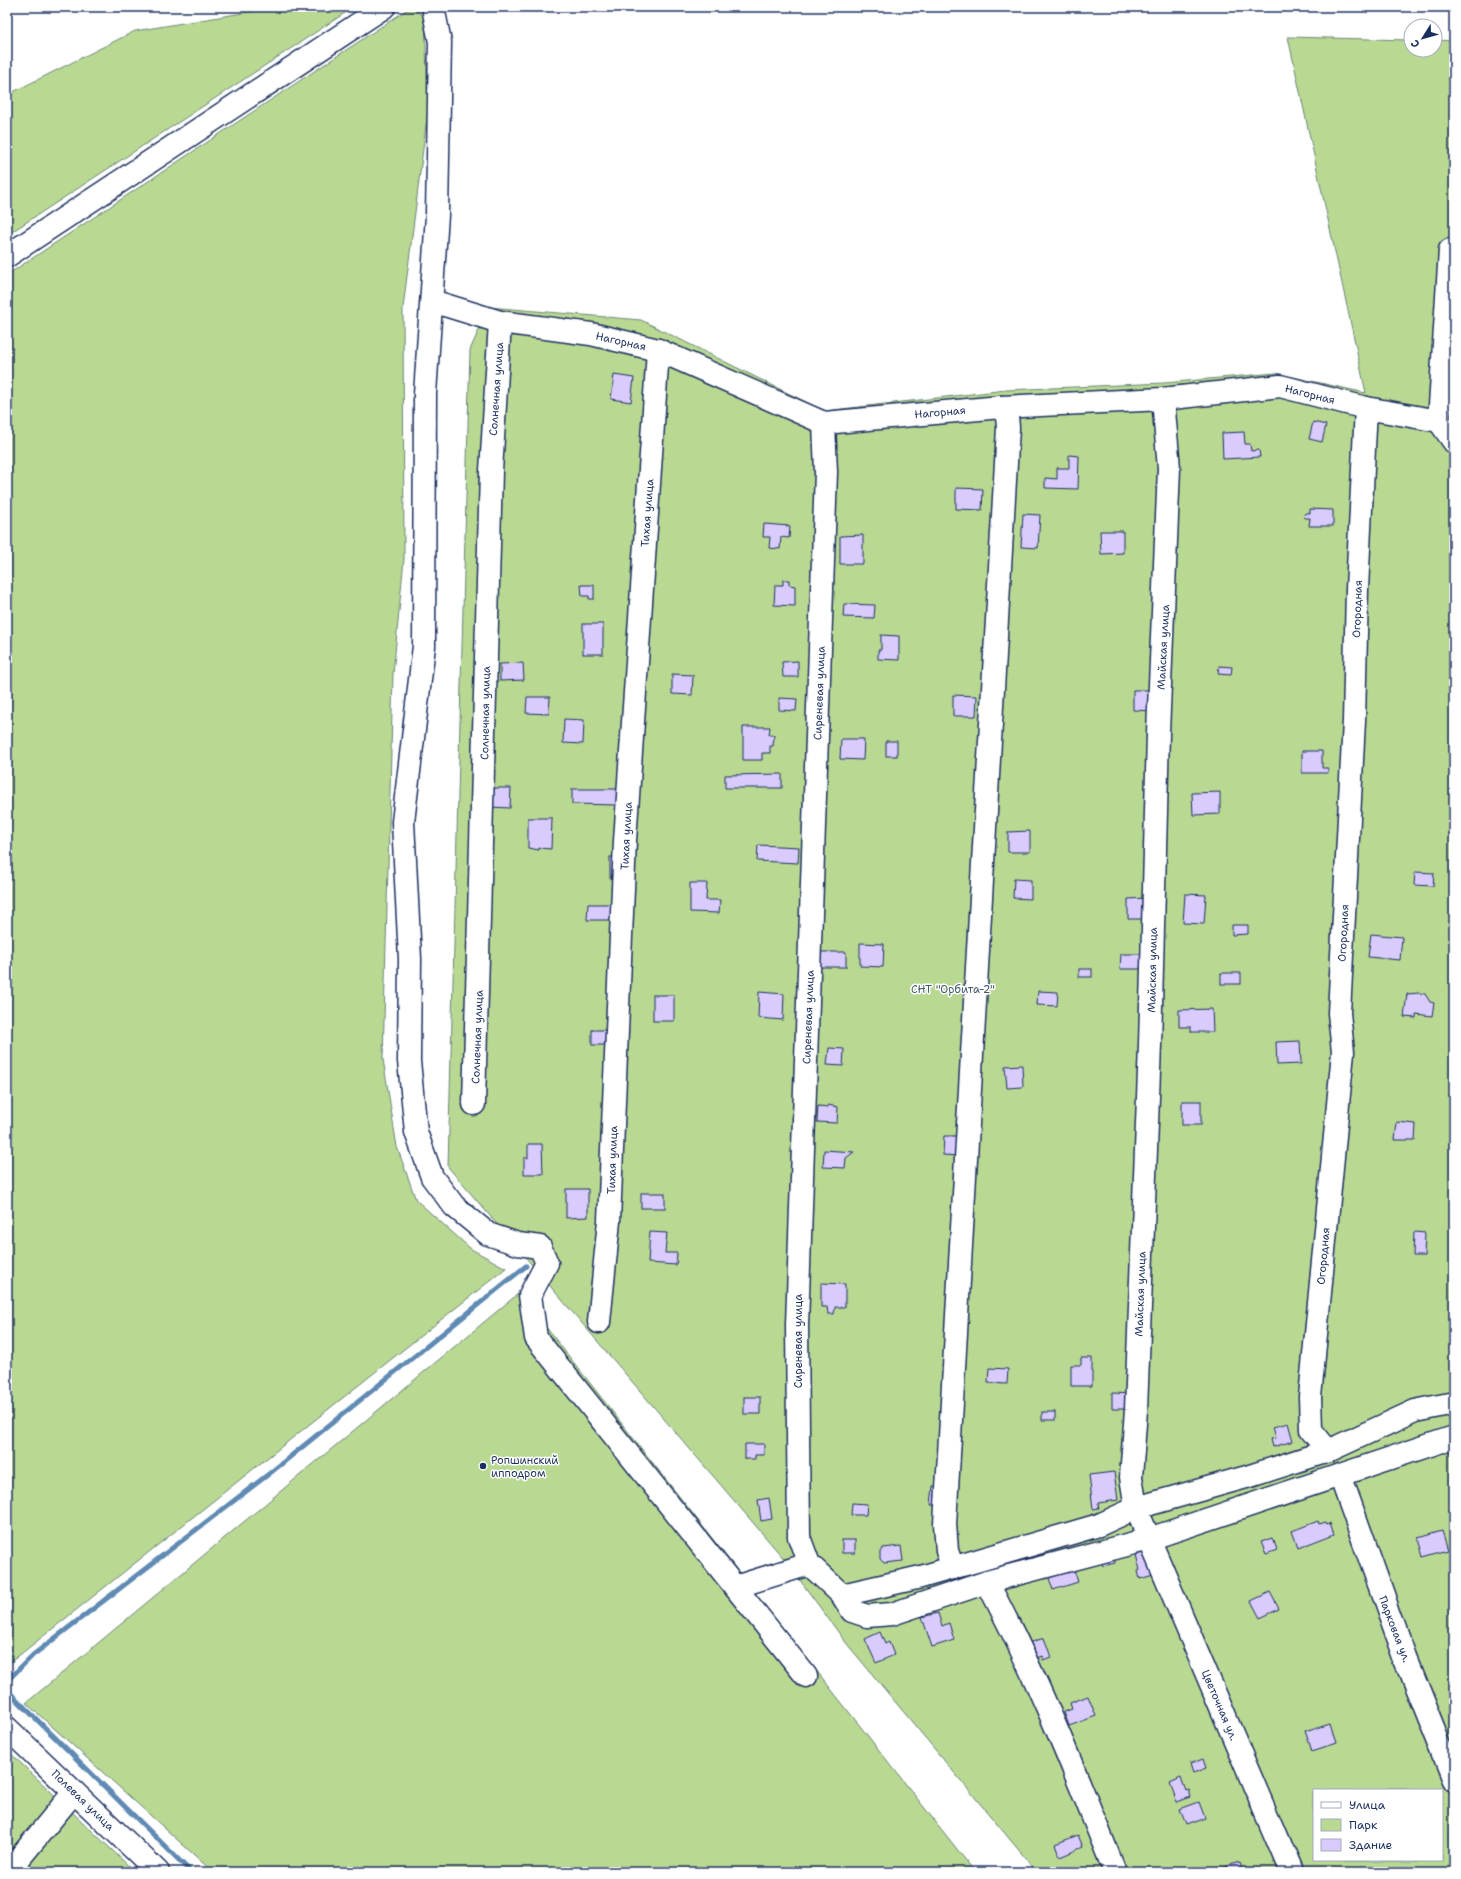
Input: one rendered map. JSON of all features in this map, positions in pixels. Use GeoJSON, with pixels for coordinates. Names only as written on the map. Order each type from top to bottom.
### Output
{"type":"FeatureCollection","features":[{"type":"Feature","properties":{"kind":"street"},"geometry":{"type":"LineString","coordinates":[[7,256],[384,7]]}},
{"type":"Feature","properties":{"kind":"street"},"geometry":{"type":"LineString","coordinates":[[433,7],[440,42],[437,215],[425,394],[424,646],[402,822],[410,959],[409,1061],[416,1132],[432,1177],[454,1206],[488,1234],[518,1244],[540,1247],[547,1263],[530,1295],[536,1338],[806,1676]]}},
{"type":"Feature","properties":{"kind":"street"},"geometry":{"type":"LineString","coordinates":[[1450,250],[1439,421],[1454,442]]}},
{"type":"Feature","properties":{"kind":"street","name":"Нагорная"},"geometry":{"type":"LineString","coordinates":[[432,301],[500,322],[591,334],[658,350],[824,423],[1002,407],[1163,399],[1280,386],[1366,408],[1439,421]]}},
{"type":"Feature","properties":{"kind":"street","name":"Солнечная улица"},"geometry":{"type":"LineString","coordinates":[[474,1104],[491,471],[500,322]]}},
{"type":"Feature","properties":{"kind":"street","name":"Тихая улица"},"geometry":{"type":"LineString","coordinates":[[599,1322],[609,1221],[626,841],[658,350]]}},
{"type":"Feature","properties":{"kind":"street","name":"Майская улица"},"geometry":{"type":"LineString","coordinates":[[1149,1539],[1136,1508],[1130,1477],[1136,1410],[1169,468],[1163,399]]}},
{"type":"Feature","properties":{"kind":"street"},"geometry":{"type":"LineString","coordinates":[[953,1568],[947,1551],[945,1524],[1008,428],[1007,415],[1002,407]]}},
{"type":"Feature","properties":{"kind":"street","name":"Огородная"},"geometry":{"type":"LineString","coordinates":[[1328,1451],[1311,1430],[1310,1397],[1343,1052],[1339,1013],[1354,721],[1357,588],[1366,408]]}},
{"type":"Feature","properties":{"kind":"street","name":"Сиреневая улица"},"geometry":{"type":"LineString","coordinates":[[824,423],[826,472],[797,1324],[799,1537],[809,1564],[842,1595],[852,1611],[867,1616],[892,1614],[987,1582],[1149,1539],[1454,1437]]}},
{"type":"Feature","properties":{"kind":"street"},"geometry":{"type":"LineString","coordinates":[[842,1595],[921,1577],[1099,1525],[1136,1508],[1250,1476],[1328,1451],[1415,1411],[1454,1403]]}},
{"type":"Feature","properties":{"kind":"street","name":"Парковая ул."},"geometry":{"type":"LineString","coordinates":[[1340,1476],[1402,1649],[1454,1780]]}},
{"type":"Feature","properties":{"kind":"street","name":"Цветочная ул."},"geometry":{"type":"LineString","coordinates":[[1149,1539],[1291,1872]]}},
{"type":"Feature","properties":{"kind":"street"},"geometry":{"type":"LineString","coordinates":[[735,1587],[809,1564]]}},
{"type":"Feature","properties":{"kind":"street"},"geometry":{"type":"LineString","coordinates":[[987,1582],[1011,1627],[1056,1726],[1116,1872]]}},
{"type":"Feature","properties":{"kind":"street","name":"Полевая улица"},"geometry":{"type":"LineString","coordinates":[[7,1728],[158,1872]]}},
{"type":"Feature","properties":{"kind":"street"},"geometry":{"type":"LineString","coordinates":[[8,1872],[74,1792]]}},
{"type":"Feature","properties":{"kind":"green space"},"geometry":{"type":"Polygon","coordinates":[[[279,7],[354,7],[7,235],[7,95],[135,31],[279,7]]]}},
{"type":"Feature","properties":{"kind":"green space"},"geometry":{"type":"Polygon","coordinates":[[[411,7],[425,17],[428,109],[403,308],[404,559],[393,674],[383,1059],[397,1147],[416,1200],[471,1249],[506,1268],[7,1665],[7,275],[411,7]]]}},
{"type":"Feature","properties":{"kind":"green space","name":"СНТ \"Орбита-2\""},"geometry":{"type":"Polygon","coordinates":[[[1288,37],[1403,40],[1403,58],[1443,58],[1443,40],[1454,41],[1454,1872],[1037,1872],[847,1644],[785,1560],[448,1167],[470,350],[489,307],[641,320],[824,411],[1006,390],[1164,383],[1275,373],[1366,393],[1288,37]]]}},
{"type":"Feature","properties":{"kind":"green space","name":"Ропшинский ипподром"},"geometry":{"type":"Polygon","coordinates":[[[519,1293],[975,1872],[213,1872],[26,1703],[519,1293]]]}},
{"type":"Feature","properties":{"kind":"green space"},"geometry":{"type":"Polygon","coordinates":[[[7,1750],[135,1872],[7,1872],[7,1750]]]}},
{"type":"Feature","properties":{"kind":"building"},"geometry":{"type":"Polygon","coordinates":[[[614,375],[634,378],[631,402],[611,399],[614,375]]]}},
{"type":"Feature","properties":{"kind":"building"},"geometry":{"type":"Polygon","coordinates":[[[1313,422],[1326,425],[1322,442],[1309,439],[1313,422]]]}},
{"type":"Feature","properties":{"kind":"building"},"geometry":{"type":"Polygon","coordinates":[[[1244,432],[1245,444],[1250,444],[1251,451],[1259,450],[1260,457],[1223,459],[1222,433],[1244,432]]]}},
{"type":"Feature","properties":{"kind":"building"},"geometry":{"type":"Polygon","coordinates":[[[1069,455],[1079,456],[1078,489],[1045,488],[1045,478],[1057,479],[1057,468],[1069,468],[1069,455]]]}},
{"type":"Feature","properties":{"kind":"building"},"geometry":{"type":"Polygon","coordinates":[[[956,488],[983,489],[982,510],[956,509],[956,488]]]}},
{"type":"Feature","properties":{"kind":"building"},"geometry":{"type":"Polygon","coordinates":[[[1310,509],[1333,510],[1333,526],[1309,526],[1310,518],[1304,518],[1305,513],[1310,513],[1310,509]]]}},
{"type":"Feature","properties":{"kind":"building"},"geometry":{"type":"Polygon","coordinates":[[[1023,514],[1040,515],[1038,548],[1021,547],[1023,514]]]}},
{"type":"Feature","properties":{"kind":"building"},"geometry":{"type":"Polygon","coordinates":[[[764,524],[790,526],[789,538],[781,537],[780,549],[769,548],[770,537],[763,537],[764,524]]]}},
{"type":"Feature","properties":{"kind":"building"},"geometry":{"type":"Polygon","coordinates":[[[1100,531],[1123,531],[1123,553],[1101,554],[1100,531]]]}},
{"type":"Feature","properties":{"kind":"building"},"geometry":{"type":"Polygon","coordinates":[[[863,535],[863,564],[840,564],[840,536],[863,535]]]}},
{"type":"Feature","properties":{"kind":"building"},"geometry":{"type":"Polygon","coordinates":[[[783,580],[789,580],[789,585],[795,586],[795,606],[774,605],[775,585],[783,585],[783,580]]]}},
{"type":"Feature","properties":{"kind":"building"},"geometry":{"type":"Polygon","coordinates":[[[581,585],[594,585],[594,599],[589,599],[589,596],[582,596],[581,585]]]}},
{"type":"Feature","properties":{"kind":"building"},"geometry":{"type":"Polygon","coordinates":[[[844,604],[875,605],[874,618],[843,617],[844,604]]]}},
{"type":"Feature","properties":{"kind":"building"},"geometry":{"type":"Polygon","coordinates":[[[583,624],[603,624],[603,654],[583,654],[583,624]]]}},
{"type":"Feature","properties":{"kind":"building"},"geometry":{"type":"Polygon","coordinates":[[[881,635],[899,636],[899,660],[878,659],[878,650],[881,650],[881,635]]]}},
{"type":"Feature","properties":{"kind":"building"},"geometry":{"type":"Polygon","coordinates":[[[798,661],[798,677],[783,677],[782,662],[798,661]]]}},
{"type":"Feature","properties":{"kind":"building"},"geometry":{"type":"Polygon","coordinates":[[[523,663],[524,680],[500,681],[500,664],[523,663]]]}},
{"type":"Feature","properties":{"kind":"building"},"geometry":{"type":"Polygon","coordinates":[[[1219,666],[1232,667],[1231,675],[1218,674],[1219,666]]]}},
{"type":"Feature","properties":{"kind":"building"},"geometry":{"type":"Polygon","coordinates":[[[672,674],[693,675],[692,695],[672,694],[672,674]]]}},
{"type":"Feature","properties":{"kind":"building"},"geometry":{"type":"Polygon","coordinates":[[[1133,690],[1155,690],[1154,711],[1133,710],[1133,690]]]}},
{"type":"Feature","properties":{"kind":"building"},"geometry":{"type":"Polygon","coordinates":[[[953,695],[977,696],[976,716],[953,716],[953,695]]]}},
{"type":"Feature","properties":{"kind":"building"},"geometry":{"type":"Polygon","coordinates":[[[527,697],[550,697],[549,714],[526,713],[527,697]]]}},
{"type":"Feature","properties":{"kind":"building"},"geometry":{"type":"Polygon","coordinates":[[[779,698],[797,699],[796,711],[779,710],[779,698]]]}},
{"type":"Feature","properties":{"kind":"building"},"geometry":{"type":"Polygon","coordinates":[[[564,719],[584,720],[583,744],[563,743],[564,719]]]}},
{"type":"Feature","properties":{"kind":"building"},"geometry":{"type":"Polygon","coordinates":[[[743,727],[770,727],[769,735],[774,735],[773,746],[770,746],[770,753],[762,753],[762,760],[743,760],[743,727]]]}},
{"type":"Feature","properties":{"kind":"building"},"geometry":{"type":"Polygon","coordinates":[[[841,739],[864,739],[863,760],[840,759],[841,739]]]}},
{"type":"Feature","properties":{"kind":"building"},"geometry":{"type":"Polygon","coordinates":[[[886,741],[897,741],[897,756],[886,756],[886,741]]]}},
{"type":"Feature","properties":{"kind":"building"},"geometry":{"type":"Polygon","coordinates":[[[1302,751],[1322,751],[1322,768],[1328,768],[1328,773],[1302,773],[1302,751]]]}},
{"type":"Feature","properties":{"kind":"building"},"geometry":{"type":"Polygon","coordinates":[[[782,774],[782,788],[725,788],[725,775],[782,774]]]}},
{"type":"Feature","properties":{"kind":"building"},"geometry":{"type":"Polygon","coordinates":[[[490,788],[511,788],[510,808],[490,807],[490,788]]]}},
{"type":"Feature","properties":{"kind":"building"},"geometry":{"type":"Polygon","coordinates":[[[572,789],[618,789],[618,805],[572,804],[572,789]]]}},
{"type":"Feature","properties":{"kind":"building"},"geometry":{"type":"Polygon","coordinates":[[[1220,792],[1220,814],[1193,815],[1192,793],[1220,792]]]}},
{"type":"Feature","properties":{"kind":"building"},"geometry":{"type":"Polygon","coordinates":[[[528,818],[552,818],[551,849],[539,848],[539,850],[528,848],[528,818]]]}},
{"type":"Feature","properties":{"kind":"building"},"geometry":{"type":"Polygon","coordinates":[[[1030,831],[1030,852],[1008,852],[1008,832],[1030,831]]]}},
{"type":"Feature","properties":{"kind":"building"},"geometry":{"type":"Polygon","coordinates":[[[758,845],[799,847],[798,863],[757,861],[758,845]]]}},
{"type":"Feature","properties":{"kind":"building"},"geometry":{"type":"Polygon","coordinates":[[[610,857],[621,857],[621,878],[610,878],[610,857]]]}},
{"type":"Feature","properties":{"kind":"building"},"geometry":{"type":"Polygon","coordinates":[[[1415,872],[1434,873],[1433,886],[1414,885],[1415,872]]]}},
{"type":"Feature","properties":{"kind":"building"},"geometry":{"type":"Polygon","coordinates":[[[1014,879],[1031,880],[1031,899],[1013,898],[1014,879]]]}},
{"type":"Feature","properties":{"kind":"building"},"geometry":{"type":"Polygon","coordinates":[[[690,883],[707,883],[706,900],[720,900],[719,913],[690,912],[690,883]]]}},
{"type":"Feature","properties":{"kind":"building"},"geometry":{"type":"Polygon","coordinates":[[[1185,894],[1206,895],[1204,924],[1183,923],[1185,894]]]}},
{"type":"Feature","properties":{"kind":"building"},"geometry":{"type":"Polygon","coordinates":[[[1147,898],[1147,919],[1128,919],[1128,899],[1147,898]]]}},
{"type":"Feature","properties":{"kind":"building"},"geometry":{"type":"Polygon","coordinates":[[[588,904],[616,904],[616,920],[587,920],[588,904]]]}},
{"type":"Feature","properties":{"kind":"building"},"geometry":{"type":"Polygon","coordinates":[[[1232,925],[1248,925],[1248,934],[1232,935],[1232,925]]]}},
{"type":"Feature","properties":{"kind":"building"},"geometry":{"type":"Polygon","coordinates":[[[1371,934],[1402,937],[1400,960],[1368,957],[1371,934]]]}},
{"type":"Feature","properties":{"kind":"building"},"geometry":{"type":"Polygon","coordinates":[[[860,943],[884,944],[883,967],[860,966],[860,943]]]}},
{"type":"Feature","properties":{"kind":"building"},"geometry":{"type":"Polygon","coordinates":[[[821,952],[846,952],[846,967],[820,967],[821,952]]]}},
{"type":"Feature","properties":{"kind":"building"},"geometry":{"type":"Polygon","coordinates":[[[1121,954],[1143,954],[1143,969],[1120,969],[1121,954]]]}},
{"type":"Feature","properties":{"kind":"building"},"geometry":{"type":"Polygon","coordinates":[[[1079,969],[1092,969],[1092,977],[1079,977],[1079,969]]]}},
{"type":"Feature","properties":{"kind":"building"},"geometry":{"type":"Polygon","coordinates":[[[1221,973],[1241,973],[1241,984],[1221,984],[1221,973]]]}},
{"type":"Feature","properties":{"kind":"building"},"geometry":{"type":"Polygon","coordinates":[[[1038,991],[1058,992],[1057,1006],[1037,1005],[1038,991]]]}},
{"type":"Feature","properties":{"kind":"building"},"geometry":{"type":"Polygon","coordinates":[[[759,992],[784,994],[783,1020],[758,1018],[759,992]]]}},
{"type":"Feature","properties":{"kind":"building"},"geometry":{"type":"Polygon","coordinates":[[[1407,994],[1425,994],[1430,1002],[1434,1003],[1432,1016],[1416,1014],[1416,1018],[1404,1017],[1407,994]]]}},
{"type":"Feature","properties":{"kind":"building"},"geometry":{"type":"Polygon","coordinates":[[[653,995],[674,995],[674,1021],[653,1021],[653,995]]]}},
{"type":"Feature","properties":{"kind":"building"},"geometry":{"type":"Polygon","coordinates":[[[1212,1009],[1213,1032],[1191,1032],[1191,1027],[1179,1027],[1179,1010],[1212,1009]]]}},
{"type":"Feature","properties":{"kind":"building"},"geometry":{"type":"Polygon","coordinates":[[[592,1030],[607,1030],[607,1045],[592,1045],[592,1030]]]}},
{"type":"Feature","properties":{"kind":"building"},"geometry":{"type":"Polygon","coordinates":[[[1300,1041],[1301,1064],[1277,1065],[1276,1042],[1300,1041]]]}},
{"type":"Feature","properties":{"kind":"building"},"geometry":{"type":"Polygon","coordinates":[[[829,1048],[844,1049],[843,1066],[827,1065],[829,1048]]]}},
{"type":"Feature","properties":{"kind":"building"},"geometry":{"type":"Polygon","coordinates":[[[1022,1065],[1023,1087],[1007,1088],[1005,1066],[1022,1065]]]}},
{"type":"Feature","properties":{"kind":"building"},"geometry":{"type":"Polygon","coordinates":[[[1182,1101],[1201,1101],[1201,1125],[1182,1125],[1182,1101]]]}},
{"type":"Feature","properties":{"kind":"building"},"geometry":{"type":"Polygon","coordinates":[[[828,1105],[838,1107],[837,1123],[817,1122],[818,1106],[828,1107],[828,1105]]]}},
{"type":"Feature","properties":{"kind":"building"},"geometry":{"type":"Polygon","coordinates":[[[1397,1122],[1416,1124],[1415,1140],[1395,1140],[1397,1122]]]}},
{"type":"Feature","properties":{"kind":"building"},"geometry":{"type":"Polygon","coordinates":[[[944,1136],[960,1136],[959,1156],[943,1155],[944,1136]]]}},
{"type":"Feature","properties":{"kind":"building"},"geometry":{"type":"Polygon","coordinates":[[[528,1144],[542,1144],[543,1174],[524,1174],[524,1158],[528,1158],[528,1144]]]}},
{"type":"Feature","properties":{"kind":"building"},"geometry":{"type":"Polygon","coordinates":[[[824,1150],[854,1152],[846,1158],[845,1168],[823,1167],[824,1150]]]}},
{"type":"Feature","properties":{"kind":"building"},"geometry":{"type":"Polygon","coordinates":[[[566,1189],[588,1189],[588,1217],[566,1218],[566,1189]]]}},
{"type":"Feature","properties":{"kind":"building"},"geometry":{"type":"Polygon","coordinates":[[[641,1193],[665,1193],[665,1208],[641,1208],[641,1193]]]}},
{"type":"Feature","properties":{"kind":"building"},"geometry":{"type":"Polygon","coordinates":[[[650,1232],[667,1233],[665,1253],[677,1253],[676,1265],[648,1263],[650,1232]]]}},
{"type":"Feature","properties":{"kind":"building"},"geometry":{"type":"Polygon","coordinates":[[[1414,1232],[1425,1233],[1424,1256],[1413,1256],[1414,1232]]]}},
{"type":"Feature","properties":{"kind":"building"},"geometry":{"type":"Polygon","coordinates":[[[821,1283],[845,1284],[845,1307],[835,1307],[834,1314],[828,1314],[827,1307],[821,1307],[821,1283]]]}},
{"type":"Feature","properties":{"kind":"building"},"geometry":{"type":"Polygon","coordinates":[[[1081,1358],[1092,1358],[1092,1386],[1071,1386],[1071,1365],[1081,1365],[1081,1358]]]}},
{"type":"Feature","properties":{"kind":"building"},"geometry":{"type":"Polygon","coordinates":[[[989,1368],[1008,1369],[1007,1384],[988,1383],[989,1368]]]}},
{"type":"Feature","properties":{"kind":"building"},"geometry":{"type":"Polygon","coordinates":[[[1112,1393],[1133,1394],[1133,1409],[1112,1409],[1112,1393]]]}},
{"type":"Feature","properties":{"kind":"building"},"geometry":{"type":"Polygon","coordinates":[[[744,1397],[760,1397],[760,1414],[744,1414],[744,1397]]]}},
{"type":"Feature","properties":{"kind":"building"},"geometry":{"type":"Polygon","coordinates":[[[1042,1412],[1055,1412],[1055,1420],[1042,1420],[1042,1412]]]}},
{"type":"Feature","properties":{"kind":"building"},"geometry":{"type":"Polygon","coordinates":[[[1288,1423],[1293,1441],[1273,1447],[1271,1439],[1276,1438],[1273,1427],[1288,1423]]]}},
{"type":"Feature","properties":{"kind":"building"},"geometry":{"type":"Polygon","coordinates":[[[745,1444],[764,1444],[764,1455],[755,1455],[755,1459],[745,1459],[745,1444]]]}},
{"type":"Feature","properties":{"kind":"building"},"geometry":{"type":"Polygon","coordinates":[[[1114,1472],[1118,1500],[1098,1503],[1099,1508],[1093,1509],[1089,1475],[1114,1472]]]}},
{"type":"Feature","properties":{"kind":"building"},"geometry":{"type":"Polygon","coordinates":[[[933,1486],[953,1488],[952,1506],[931,1505],[933,1486]]]}},
{"type":"Feature","properties":{"kind":"building"},"geometry":{"type":"Polygon","coordinates":[[[769,1498],[772,1519],[761,1521],[758,1500],[769,1498]]]}},
{"type":"Feature","properties":{"kind":"building"},"geometry":{"type":"Polygon","coordinates":[[[852,1503],[867,1504],[866,1515],[851,1515],[852,1503]]]}},
{"type":"Feature","properties":{"kind":"building"},"geometry":{"type":"Polygon","coordinates":[[[1318,1521],[1319,1524],[1326,1522],[1327,1524],[1330,1523],[1334,1534],[1298,1548],[1292,1531],[1318,1521]]]}},
{"type":"Feature","properties":{"kind":"building"},"geometry":{"type":"Polygon","coordinates":[[[1442,1531],[1448,1550],[1423,1557],[1418,1538],[1442,1531]]]}},
{"type":"Feature","properties":{"kind":"building"},"geometry":{"type":"Polygon","coordinates":[[[1273,1538],[1277,1550],[1266,1554],[1261,1542],[1273,1538]]]}},
{"type":"Feature","properties":{"kind":"building"},"geometry":{"type":"Polygon","coordinates":[[[842,1540],[855,1540],[855,1553],[842,1553],[842,1540]]]}},
{"type":"Feature","properties":{"kind":"building"},"geometry":{"type":"Polygon","coordinates":[[[901,1546],[903,1561],[884,1563],[880,1559],[880,1552],[883,1548],[901,1546]]]}},
{"type":"Feature","properties":{"kind":"building"},"geometry":{"type":"Polygon","coordinates":[[[1153,1550],[1160,1573],[1140,1579],[1138,1571],[1140,1570],[1136,1555],[1153,1550]]]}},
{"type":"Feature","properties":{"kind":"building"},"geometry":{"type":"Polygon","coordinates":[[[1113,1554],[1115,1563],[1103,1566],[1100,1557],[1113,1554]]]}},
{"type":"Feature","properties":{"kind":"building"},"geometry":{"type":"Polygon","coordinates":[[[1074,1570],[1078,1582],[1053,1590],[1049,1578],[1074,1570]]]}},
{"type":"Feature","properties":{"kind":"building"},"geometry":{"type":"Polygon","coordinates":[[[1270,1592],[1279,1609],[1260,1618],[1251,1601],[1270,1592]]]}},
{"type":"Feature","properties":{"kind":"building"},"geometry":{"type":"Polygon","coordinates":[[[938,1613],[942,1626],[949,1623],[954,1640],[932,1647],[922,1617],[938,1613]]]}},
{"type":"Feature","properties":{"kind":"building"},"geometry":{"type":"Polygon","coordinates":[[[880,1632],[885,1644],[889,1642],[894,1655],[876,1663],[865,1639],[880,1632]]]}},
{"type":"Feature","properties":{"kind":"building"},"geometry":{"type":"Polygon","coordinates":[[[1044,1638],[1051,1657],[1043,1660],[1042,1656],[1037,1658],[1032,1642],[1044,1638]]]}},
{"type":"Feature","properties":{"kind":"building"},"geometry":{"type":"Polygon","coordinates":[[[1088,1696],[1096,1716],[1069,1726],[1064,1712],[1072,1709],[1070,1703],[1088,1696]]]}},
{"type":"Feature","properties":{"kind":"building"},"geometry":{"type":"Polygon","coordinates":[[[1330,1723],[1336,1743],[1312,1751],[1305,1731],[1330,1723]]]}},
{"type":"Feature","properties":{"kind":"building"},"geometry":{"type":"Polygon","coordinates":[[[1203,1759],[1206,1768],[1193,1773],[1190,1764],[1203,1759]]]}},
{"type":"Feature","properties":{"kind":"building"},"geometry":{"type":"Polygon","coordinates":[[[1181,1778],[1186,1791],[1189,1790],[1191,1797],[1177,1802],[1170,1783],[1181,1778]]]}},
{"type":"Feature","properties":{"kind":"building"},"geometry":{"type":"Polygon","coordinates":[[[1199,1802],[1205,1818],[1186,1825],[1180,1809],[1199,1802]]]}},
{"type":"Feature","properties":{"kind":"building"},"geometry":{"type":"Polygon","coordinates":[[[1078,1835],[1083,1847],[1060,1857],[1055,1844],[1078,1835]]]}},
{"type":"Feature","properties":{"kind":"building"},"geometry":{"type":"Polygon","coordinates":[[[1238,1863],[1241,1872],[1222,1872],[1221,1869],[1238,1863]]]}},
{"type":"Feature","properties":{"kind":"waterway"},"geometry":{"type":"LineString","coordinates":[[7,1681],[33,1655],[270,1473],[526,1266]]}},
{"type":"Feature","properties":{"kind":"waterway"},"geometry":{"type":"LineString","coordinates":[[7,1690],[191,1872]]}},
{"type":"Feature","properties":{"kind":"place","name":"Ропшинский ипподром"},"geometry":{"type":"Point","coordinates":[483,1466]}}]}
